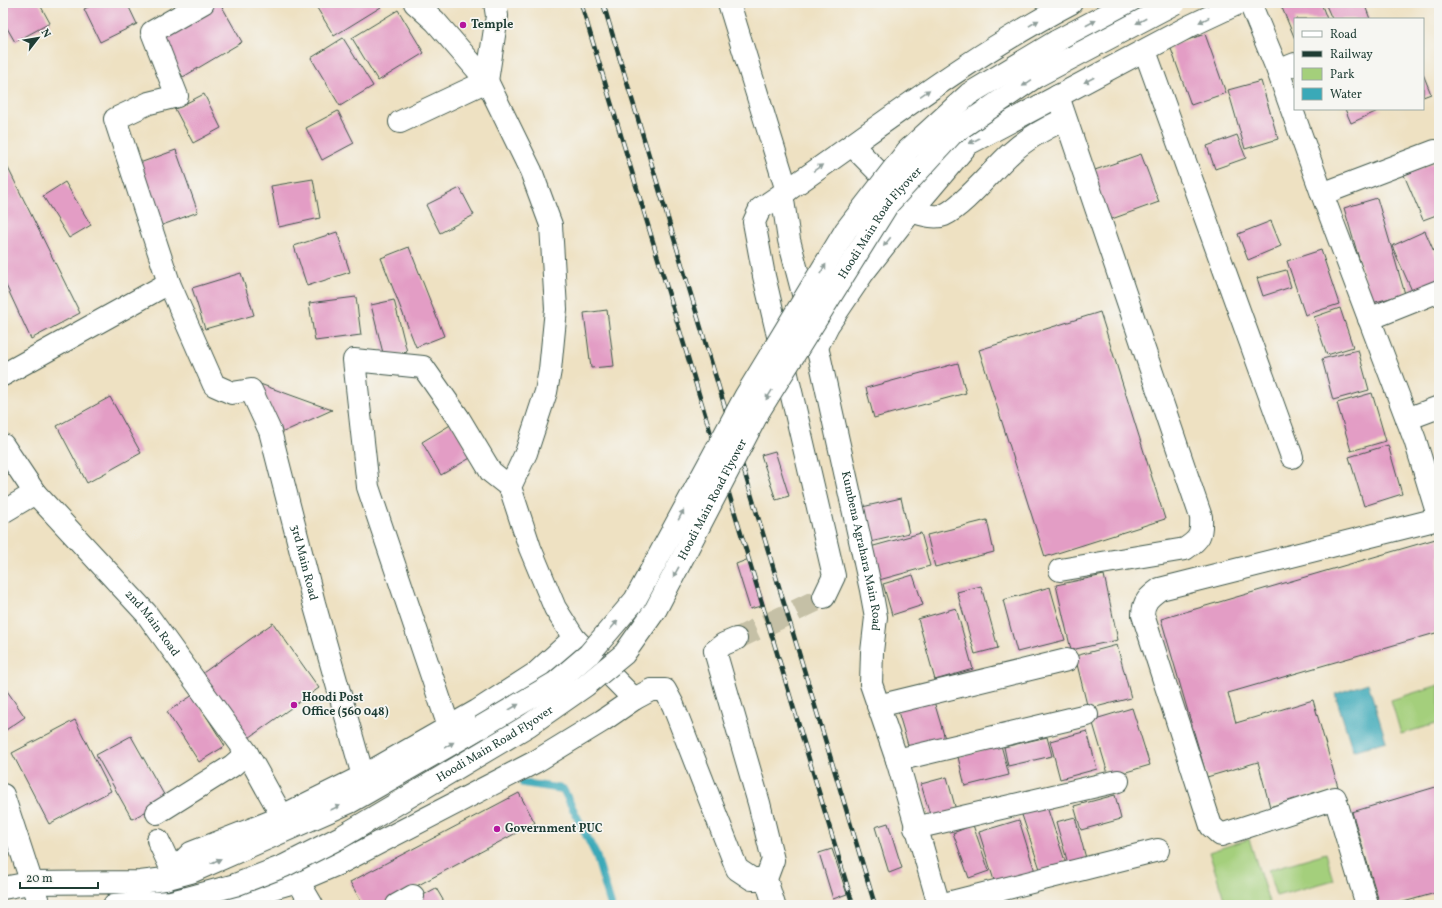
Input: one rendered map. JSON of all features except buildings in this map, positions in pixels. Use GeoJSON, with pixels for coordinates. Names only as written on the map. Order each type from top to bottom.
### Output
{"type":"FeatureCollection","features":[{"type":"Feature","properties":{"kind":"street"},"geometry":{"type":"LineString","coordinates":[[3,375],[169,283],[115,119],[149,103],[177,96],[152,32],[203,3]]}},
{"type":"Feature","properties":{"kind":"street"},"geometry":{"type":"LineString","coordinates":[[415,3],[435,21],[487,82],[531,171],[551,225],[556,309],[550,370],[546,392],[526,453],[510,487]]}},
{"type":"Feature","properties":{"kind":"street"},"geometry":{"type":"LineString","coordinates":[[487,82],[497,16],[495,3]]}},
{"type":"Feature","properties":{"kind":"street","name":"Kumbena Agrahara Main Road"},"geometry":{"type":"LineString","coordinates":[[729,3],[784,193],[789,240],[817,347],[871,590],[876,617],[872,652],[871,684],[897,760],[915,828],[939,905]]}},
{"type":"Feature","properties":{"kind":"street"},"geometry":{"type":"LineString","coordinates":[[824,597],[834,576],[764,276],[754,222],[760,209],[972,61],[1041,19],[1071,3]]}},
{"type":"Feature","properties":{"kind":"street","name":"Hoodi Main Road Flyover"},"geometry":{"type":"LineString","coordinates":[[3,888],[30,883],[140,882],[191,872],[350,802],[555,683],[589,654],[635,600],[745,397],[846,230],[908,150],[969,94],[1057,41],[1129,3]]}},
{"type":"Feature","properties":{"kind":"street","name":"Hoodi Main Road Flyover"},"geometry":{"type":"LineString","coordinates":[[114,905],[167,903],[235,885],[284,866],[341,837],[529,725],[585,686],[624,654],[656,609],[759,411],[888,204],[952,134],[1034,77],[1175,3]]}},
{"type":"Feature","properties":{"kind":"street"},"geometry":{"type":"LineString","coordinates":[[817,347],[828,325],[863,273],[912,210],[968,144],[1239,3]]}},
{"type":"Feature","properties":{"kind":"street"},"geometry":{"type":"LineString","coordinates":[[1250,3],[1286,67],[1294,95]]}},
{"type":"Feature","properties":{"kind":"street"},"geometry":{"type":"LineString","coordinates":[[1145,51],[1292,457]]}},
{"type":"Feature","properties":{"kind":"street"},"geometry":{"type":"LineString","coordinates":[[400,122],[487,82]]}},
{"type":"Feature","properties":{"kind":"street"},"geometry":{"type":"LineString","coordinates":[[1058,96],[1200,517],[1202,532],[1196,542],[1185,549],[1060,570]]}},
{"type":"Feature","properties":{"kind":"street"},"geometry":{"type":"LineString","coordinates":[[1298,110],[1322,194],[1407,419],[1439,519],[1160,588],[1147,599],[1143,606],[1143,616],[1211,826],[1221,835],[1335,798],[1367,905]]}},
{"type":"Feature","properties":{"kind":"street"},"geometry":{"type":"LineString","coordinates":[[852,144],[912,210],[935,217],[944,215],[956,208],[1011,152],[1038,133],[1065,118]]}},
{"type":"Feature","properties":{"kind":"street"},"geometry":{"type":"LineString","coordinates":[[1322,194],[1435,152]]}},
{"type":"Feature","properties":{"kind":"street","name":"3rd Main Road"},"geometry":{"type":"LineString","coordinates":[[169,283],[214,385],[232,393],[251,390],[270,432],[314,603],[363,776]]}},
{"type":"Feature","properties":{"kind":"street"},"geometry":{"type":"LineString","coordinates":[[1369,319],[1439,291]]}},
{"type":"Feature","properties":{"kind":"street"},"geometry":{"type":"LineString","coordinates":[[449,727],[368,487],[354,360],[423,366],[458,417],[491,472],[510,487],[530,548],[555,608],[574,638],[634,699]]}},
{"type":"Feature","properties":{"kind":"street"},"geometry":{"type":"LineString","coordinates":[[1407,419],[1439,407]]}},
{"type":"Feature","properties":{"kind":"street","name":"2nd Main Road"},"geometry":{"type":"LineString","coordinates":[[3,445],[35,494],[146,613],[247,753],[282,816]]}},
{"type":"Feature","properties":{"kind":"street"},"geometry":{"type":"LineString","coordinates":[[3,512],[35,494]]}},
{"type":"Feature","properties":{"kind":"street"},"geometry":{"type":"LineString","coordinates":[[158,840],[173,875],[191,854],[282,816],[363,776],[477,711],[536,673],[574,638]]}},
{"type":"Feature","properties":{"kind":"street"},"geometry":{"type":"LineString","coordinates":[[736,639],[724,644],[715,651],[759,803],[773,860],[766,879],[774,905]]}},
{"type":"Feature","properties":{"kind":"street"},"geometry":{"type":"LineString","coordinates":[[878,706],[1067,660]]}},
{"type":"Feature","properties":{"kind":"street"},"geometry":{"type":"LineString","coordinates":[[213,905],[298,881],[338,864],[535,762],[602,721],[634,699],[651,690],[664,690],[673,705],[737,870],[752,879],[766,879]]}},
{"type":"Feature","properties":{"kind":"street"},"geometry":{"type":"LineString","coordinates":[[897,760],[1087,715]]}},
{"type":"Feature","properties":{"kind":"street"},"geometry":{"type":"LineString","coordinates":[[157,813],[232,766],[247,753]]}},
{"type":"Feature","properties":{"kind":"street"},"geometry":{"type":"LineString","coordinates":[[915,828],[1118,781]]}},
{"type":"Feature","properties":{"kind":"street"},"geometry":{"type":"LineString","coordinates":[[3,795],[30,883],[39,905]]}},
{"type":"Feature","properties":{"kind":"street"},"geometry":{"type":"LineString","coordinates":[[939,905],[1158,850]]}},
{"type":"Feature","properties":{"kind":"street"},"geometry":{"type":"LineString","coordinates":[[298,881],[312,905]]}},
{"type":"Feature","properties":{"kind":"green space"},"geometry":{"type":"Polygon","coordinates":[[[1439,685],[1439,723],[1401,734],[1391,700],[1439,685]]]}},
{"type":"Feature","properties":{"kind":"green space"},"geometry":{"type":"Polygon","coordinates":[[[1249,839],[1270,905],[1226,905],[1209,852],[1249,839]]]}},
{"type":"Feature","properties":{"kind":"green space"},"geometry":{"type":"Polygon","coordinates":[[[1326,853],[1334,880],[1276,896],[1268,870],[1326,853]]]}},
{"type":"Feature","properties":{"kind":"water"},"geometry":{"type":"Polygon","coordinates":[[[1368,683],[1386,741],[1353,751],[1335,694],[1368,683]]]}},
{"type":"Feature","properties":{"kind":"waterway"},"geometry":{"type":"LineString","coordinates":[[523,783],[563,789],[596,855],[611,905]]}},
{"type":"Feature","properties":{"kind":"tunnel"},"geometry":{"type":"LineString","coordinates":[[736,639],[824,597]]}},
{"type":"Feature","properties":{"kind":"railway"},"geometry":{"type":"LineString","coordinates":[[581,3],[853,905]]}},
{"type":"Feature","properties":{"kind":"railway"},"geometry":{"type":"LineString","coordinates":[[603,3],[875,905]]}},
{"type":"Feature","properties":{"kind":"place","name":"Temple"},"geometry":{"type":"Point","coordinates":[463,25]}},
{"type":"Feature","properties":{"kind":"place","name":"Hoodi Post Office (560 048)"},"geometry":{"type":"Point","coordinates":[294,705]}},
{"type":"Feature","properties":{"kind":"place","name":"Government PUC"},"geometry":{"type":"Point","coordinates":[497,829]}}]}
